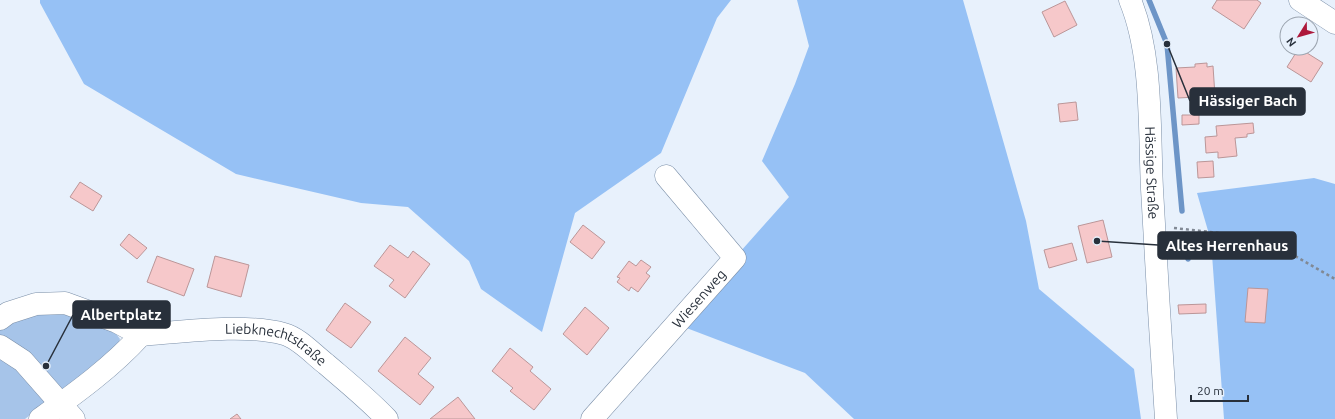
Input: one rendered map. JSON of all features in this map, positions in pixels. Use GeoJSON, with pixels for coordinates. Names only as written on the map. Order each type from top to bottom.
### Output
{"type":"FeatureCollection","features":[{"type":"Feature","properties":{"kind":"street","name":"Hässige Straße"},"geometry":{"type":"LineString","coordinates":[[1130,0],[1136,14],[1146,57],[1154,226],[1166,419]]}},
{"type":"Feature","properties":{"kind":"street"},"geometry":{"type":"LineString","coordinates":[[1300,0],[1335,23]]}},
{"type":"Feature","properties":{"kind":"street","name":"Wiesenweg"},"geometry":{"type":"LineString","coordinates":[[592,419],[735,258],[666,176]]}},
{"type":"Feature","properties":{"kind":"street"},"geometry":{"type":"LineString","coordinates":[[0,319],[8,314],[36,304],[65,303],[117,322],[141,335],[123,354],[99,375],[68,411],[40,419]]}},
{"type":"Feature","properties":{"kind":"street","name":"Liebknechtstraße"},"geometry":{"type":"LineString","coordinates":[[141,335],[189,331],[257,329],[285,334],[304,346],[372,404],[387,419]]}},
{"type":"Feature","properties":{"kind":"street"},"geometry":{"type":"LineString","coordinates":[[0,346],[23,360],[68,411]]}},
{"type":"Feature","properties":{"kind":"path"},"geometry":{"type":"LineString","coordinates":[[1154,226],[1238,234],[1274,244],[1335,279]]}},
{"type":"Feature","properties":{"kind":"shaded area"},"geometry":{"type":"Polygon","coordinates":[[[40,0],[731,0],[717,18],[661,153],[575,213],[542,332],[481,289],[469,261],[408,207],[361,203],[236,174],[84,84],[40,3],[40,0]]]}},
{"type":"Feature","properties":{"kind":"shaded area"},"geometry":{"type":"Polygon","coordinates":[[[797,0],[963,0],[1026,221],[1039,289],[1134,369],[1141,419],[854,419],[805,373],[676,324],[789,197],[762,161],[795,84],[809,46],[797,0]]]}},
{"type":"Feature","properties":{"kind":"shaded area"},"geometry":{"type":"Polygon","coordinates":[[[1314,178],[1335,184],[1335,419],[1224,419],[1211,241],[1197,193],[1314,178]]]}},
{"type":"Feature","properties":{"kind":"shaded area"},"geometry":{"type":"Polygon","coordinates":[[[37,310],[62,312],[114,331],[120,339],[117,347],[25,419],[0,419],[0,330],[8,323],[37,310]]]}},
{"type":"Feature","properties":{"kind":"building"},"geometry":{"type":"Polygon","coordinates":[[[1217,0],[1257,0],[1261,3],[1244,29],[1212,8],[1217,0]]]}},
{"type":"Feature","properties":{"kind":"building"},"geometry":{"type":"Polygon","coordinates":[[[1065,1],[1077,25],[1054,37],[1042,12],[1065,1]]]}},
{"type":"Feature","properties":{"kind":"building"},"geometry":{"type":"Polygon","coordinates":[[[1294,56],[1312,56],[1323,63],[1311,82],[1287,67],[1294,56]]]}},
{"type":"Feature","properties":{"kind":"building"},"geometry":{"type":"Polygon","coordinates":[[[1207,63],[1207,67],[1213,66],[1215,96],[1178,98],[1176,68],[1195,67],[1195,64],[1207,63]]]}},
{"type":"Feature","properties":{"kind":"building"},"geometry":{"type":"Polygon","coordinates":[[[1076,102],[1078,120],[1060,122],[1058,104],[1076,102]]]}},
{"type":"Feature","properties":{"kind":"building"},"geometry":{"type":"Polygon","coordinates":[[[1182,115],[1199,115],[1199,124],[1182,125],[1182,115]]]}},
{"type":"Feature","properties":{"kind":"building"},"geometry":{"type":"Polygon","coordinates":[[[1253,123],[1254,133],[1247,134],[1247,137],[1235,138],[1237,156],[1218,158],[1218,152],[1206,153],[1205,137],[1217,136],[1216,126],[1253,123]]]}},
{"type":"Feature","properties":{"kind":"building"},"geometry":{"type":"Polygon","coordinates":[[[1213,161],[1214,177],[1198,178],[1197,162],[1213,161]]]}},
{"type":"Feature","properties":{"kind":"building"},"geometry":{"type":"Polygon","coordinates":[[[80,182],[102,196],[93,211],[70,197],[80,182]]]}},
{"type":"Feature","properties":{"kind":"building"},"geometry":{"type":"Polygon","coordinates":[[[1103,220],[1112,257],[1087,263],[1078,226],[1103,220]]]}},
{"type":"Feature","properties":{"kind":"building"},"geometry":{"type":"Polygon","coordinates":[[[583,225],[605,242],[592,259],[570,242],[583,225]]]}},
{"type":"Feature","properties":{"kind":"building"},"geometry":{"type":"Polygon","coordinates":[[[129,234],[147,248],[137,259],[120,245],[129,234]]]}},
{"type":"Feature","properties":{"kind":"building"},"geometry":{"type":"Polygon","coordinates":[[[1072,243],[1077,260],[1049,268],[1044,250],[1072,243]]]}},
{"type":"Feature","properties":{"kind":"building"},"geometry":{"type":"Polygon","coordinates":[[[390,245],[408,258],[413,251],[430,264],[405,298],[389,286],[394,280],[374,266],[390,245]]]}},
{"type":"Feature","properties":{"kind":"building"},"geometry":{"type":"Polygon","coordinates":[[[157,256],[194,269],[184,296],[147,282],[157,256]]]}},
{"type":"Feature","properties":{"kind":"building"},"geometry":{"type":"Polygon","coordinates":[[[215,256],[249,265],[241,297],[207,287],[215,256]]]}},
{"type":"Feature","properties":{"kind":"building"},"geometry":{"type":"Polygon","coordinates":[[[641,260],[651,267],[646,273],[650,276],[638,292],[631,287],[629,291],[617,282],[620,278],[617,277],[629,261],[636,266],[641,260]]]}},
{"type":"Feature","properties":{"kind":"building"},"geometry":{"type":"Polygon","coordinates":[[[1248,288],[1268,289],[1265,323],[1245,322],[1248,288]]]}},
{"type":"Feature","properties":{"kind":"building"},"geometry":{"type":"Polygon","coordinates":[[[345,303],[371,322],[351,348],[326,330],[345,303]]]}},
{"type":"Feature","properties":{"kind":"building"},"geometry":{"type":"Polygon","coordinates":[[[1206,304],[1206,313],[1179,314],[1178,305],[1206,304]]]}},
{"type":"Feature","properties":{"kind":"building"},"geometry":{"type":"Polygon","coordinates":[[[585,307],[609,328],[587,355],[563,334],[585,307]]]}},
{"type":"Feature","properties":{"kind":"building"},"geometry":{"type":"Polygon","coordinates":[[[405,337],[431,358],[418,374],[434,387],[420,405],[378,371],[405,337]]]}},
{"type":"Feature","properties":{"kind":"building"},"geometry":{"type":"Polygon","coordinates":[[[510,348],[533,367],[530,371],[551,389],[534,410],[510,391],[513,388],[492,371],[510,348]]]}},
{"type":"Feature","properties":{"kind":"building"},"geometry":{"type":"Polygon","coordinates":[[[458,397],[475,419],[430,419],[458,397]]]}},
{"type":"Feature","properties":{"kind":"building"},"geometry":{"type":"Polygon","coordinates":[[[237,414],[241,419],[230,419],[237,414]]]}},
{"type":"Feature","properties":{"kind":"waterway"},"geometry":{"type":"LineString","coordinates":[[1149,0],[1167,44],[1182,211]]}},
{"type":"Feature","properties":{"kind":"waterway"},"geometry":{"type":"LineString","coordinates":[[1186,242],[1188,259]]}},
{"type":"Feature","properties":{"kind":"place","name":"Hässiger Bach"},"geometry":{"type":"Point","coordinates":[1167,44]}},
{"type":"Feature","properties":{"kind":"place","name":"Altes Herrenhaus"},"geometry":{"type":"Point","coordinates":[1097,241]}},
{"type":"Feature","properties":{"kind":"place","name":"Albertplatz"},"geometry":{"type":"Point","coordinates":[46,366]}}]}
